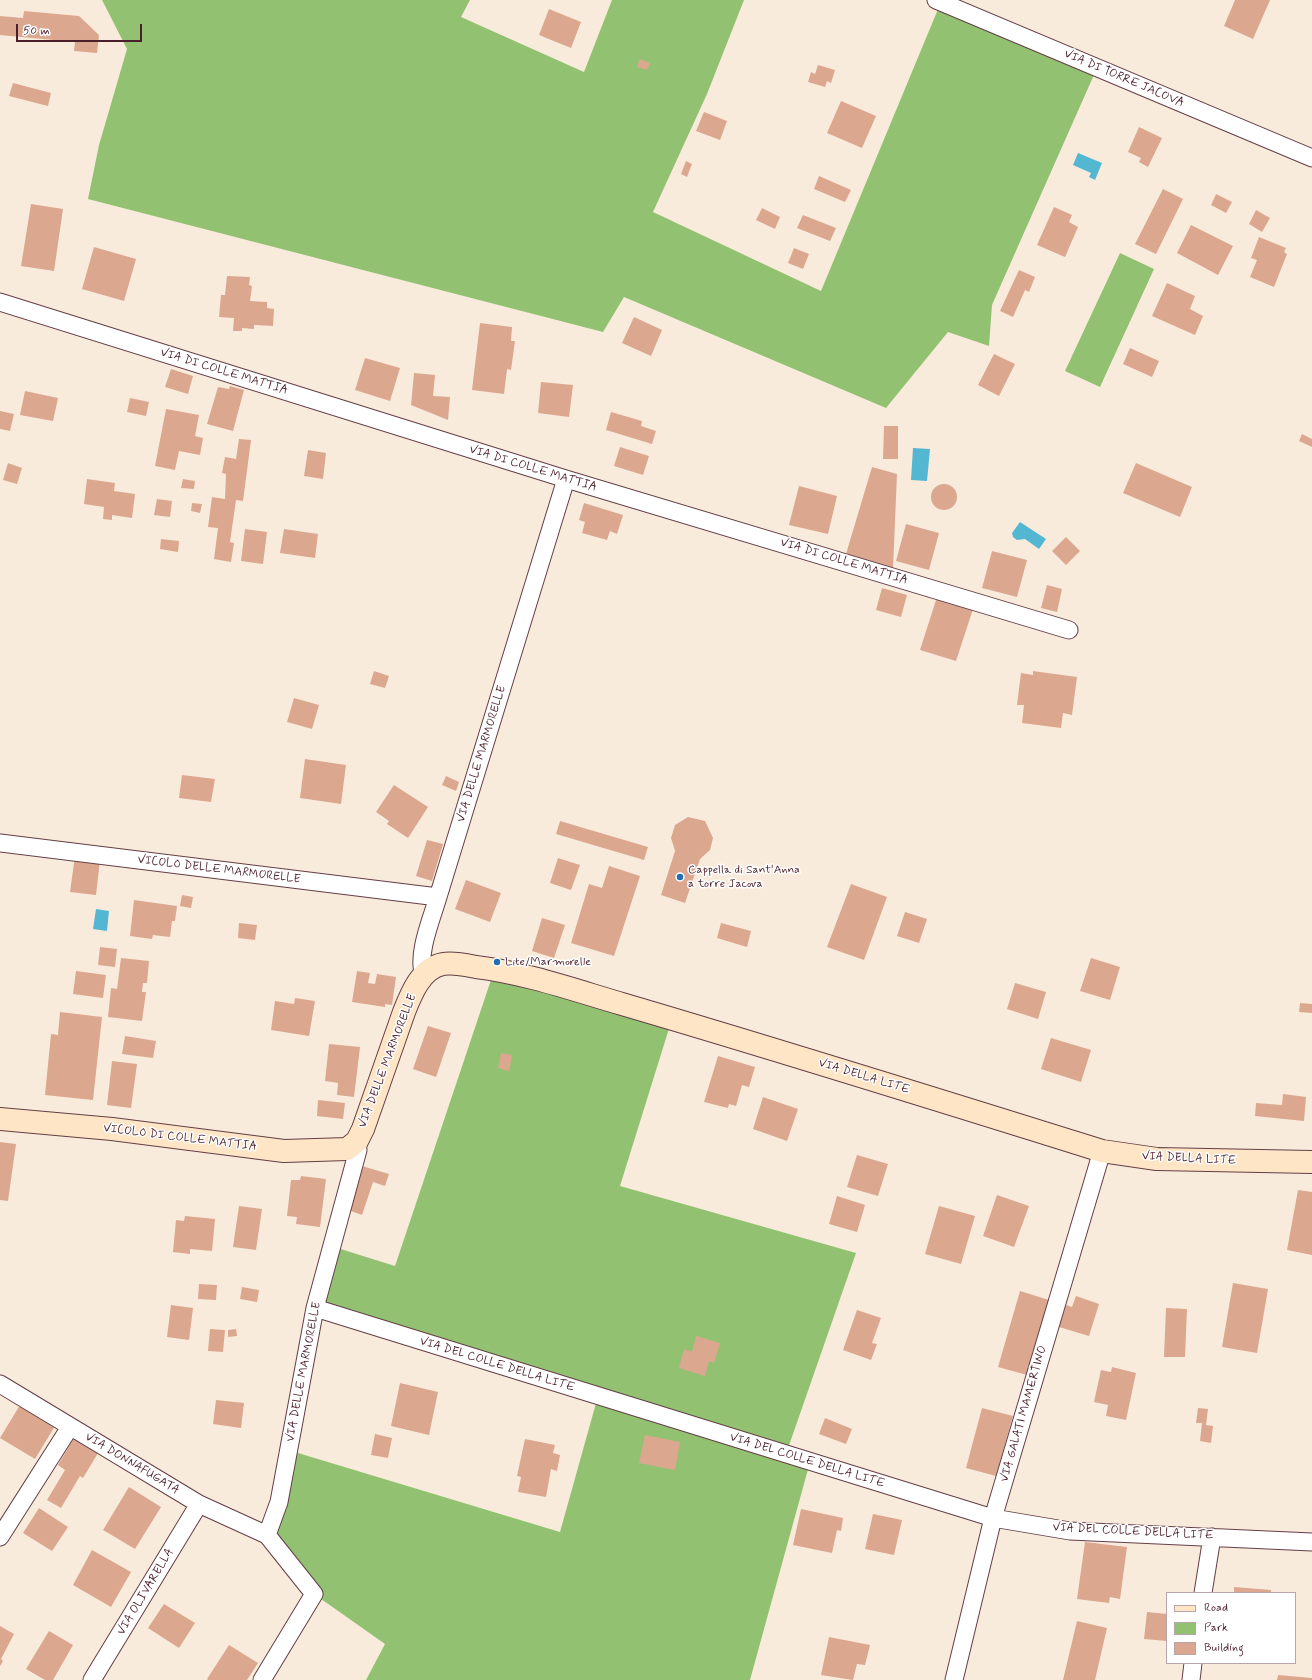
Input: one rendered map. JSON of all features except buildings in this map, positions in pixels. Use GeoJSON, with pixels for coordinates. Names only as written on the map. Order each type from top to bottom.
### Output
{"type":"FeatureCollection","features":[{"type":"Feature","properties":{"kind":"street","name":"VIA DI TORRE JACOVA"},"geometry":{"type":"LineString","coordinates":[[936,0],[1312,158]]}},
{"type":"Feature","properties":{"kind":"street","name":"VIA DI COLLE MATTIA"},"geometry":{"type":"LineString","coordinates":[[0,302],[566,479],[1069,630]]}},
{"type":"Feature","properties":{"kind":"street","name":"VIA DELLE MARMORELLE"},"geometry":{"type":"LineString","coordinates":[[267,1536],[279,1502],[315,1308],[358,1150],[356,1141],[363,1129],[404,1012],[412,994],[424,975],[421,967],[423,949],[566,479]]}},
{"type":"Feature","properties":{"kind":"street","name":"VICOLO DELLE MARMORELLE"},"geometry":{"type":"LineString","coordinates":[[0,843],[438,897]]}},
{"type":"Feature","properties":{"kind":"street","name":"VIA DELLA LITE"},"geometry":{"type":"LineString","coordinates":[[424,975],[435,966],[444,964],[510,971],[756,1044],[1102,1151],[1157,1159],[1312,1162]]}},
{"type":"Feature","properties":{"kind":"street","name":"VICOLO DI COLLE MATTIA"},"geometry":{"type":"LineString","coordinates":[[0,1119],[112,1129],[284,1151],[347,1149],[356,1141]]}},
{"type":"Feature","properties":{"kind":"street","name":"VIA GALATI MAMERTINO"},"geometry":{"type":"LineString","coordinates":[[954,1680],[993,1518],[1102,1151]]}},
{"type":"Feature","properties":{"kind":"street","name":"VIA DEL COLLE DELLA LITE"},"geometry":{"type":"LineString","coordinates":[[315,1308],[993,1518],[1070,1531],[1312,1542]]}},
{"type":"Feature","properties":{"kind":"street","name":"VIA DONNAFUGATA"},"geometry":{"type":"LineString","coordinates":[[0,1384],[200,1504],[267,1536]]}},
{"type":"Feature","properties":{"kind":"street"},"geometry":{"type":"LineString","coordinates":[[0,1537],[70,1427]]}},
{"type":"Feature","properties":{"kind":"street","name":"VIA OLIVARELLA"},"geometry":{"type":"LineString","coordinates":[[92,1680],[200,1504]]}},
{"type":"Feature","properties":{"kind":"street"},"geometry":{"type":"LineString","coordinates":[[262,1680],[314,1594],[267,1536]]}},
{"type":"Feature","properties":{"kind":"street"},"geometry":{"type":"LineString","coordinates":[[1204,1592],[1212,1537]]}},
{"type":"Feature","properties":{"kind":"street"},"geometry":{"type":"LineString","coordinates":[[1191,1680],[1193,1664]]}},
{"type":"Feature","properties":{"kind":"green space"},"geometry":{"type":"Polygon","coordinates":[[[102,0],[470,0],[461,17],[584,72],[612,0],[744,0],[707,94],[653,212],[821,291],[941,2],[1097,68],[992,305],[989,346],[948,332],[886,408],[624,297],[603,332],[88,199],[99,145],[127,49],[102,0]]]}},
{"type":"Feature","properties":{"kind":"green space"},"geometry":{"type":"Polygon","coordinates":[[[1120,253],[1154,269],[1100,387],[1065,371],[1120,253]]]}},
{"type":"Feature","properties":{"kind":"green space"},"geometry":{"type":"Polygon","coordinates":[[[497,962],[672,1019],[620,1186],[856,1253],[786,1454],[810,1462],[750,1680],[366,1680],[385,1644],[314,1594],[267,1535],[288,1450],[560,1532],[598,1396],[315,1308],[331,1246],[395,1266],[497,962]]]}},
{"type":"Feature","properties":{"kind":"water"},"geometry":{"type":"Polygon","coordinates":[[[1078,153],[1102,163],[1095,180],[1089,177],[1091,173],[1073,165],[1078,153]]]}},
{"type":"Feature","properties":{"kind":"water"},"geometry":{"type":"Polygon","coordinates":[[[913,448],[930,449],[927,481],[911,480],[913,448]]]}},
{"type":"Feature","properties":{"kind":"water"},"geometry":{"type":"Polygon","coordinates":[[[1020,522],[1046,539],[1039,549],[1025,539],[1017,540],[1013,537],[1012,533],[1020,522]]]}},
{"type":"Feature","properties":{"kind":"water"},"geometry":{"type":"Polygon","coordinates":[[[96,909],[109,911],[107,931],[93,929],[96,909]]]}},
{"type":"Feature","properties":{"kind":"place","name":"Cappella di Sant'Anna a torre Jacova"},"geometry":{"type":"Point","coordinates":[680,877]}},
{"type":"Feature","properties":{"kind":"place","name":"Lite/Marmorelle"},"geometry":{"type":"Point","coordinates":[497,962]}}]}
